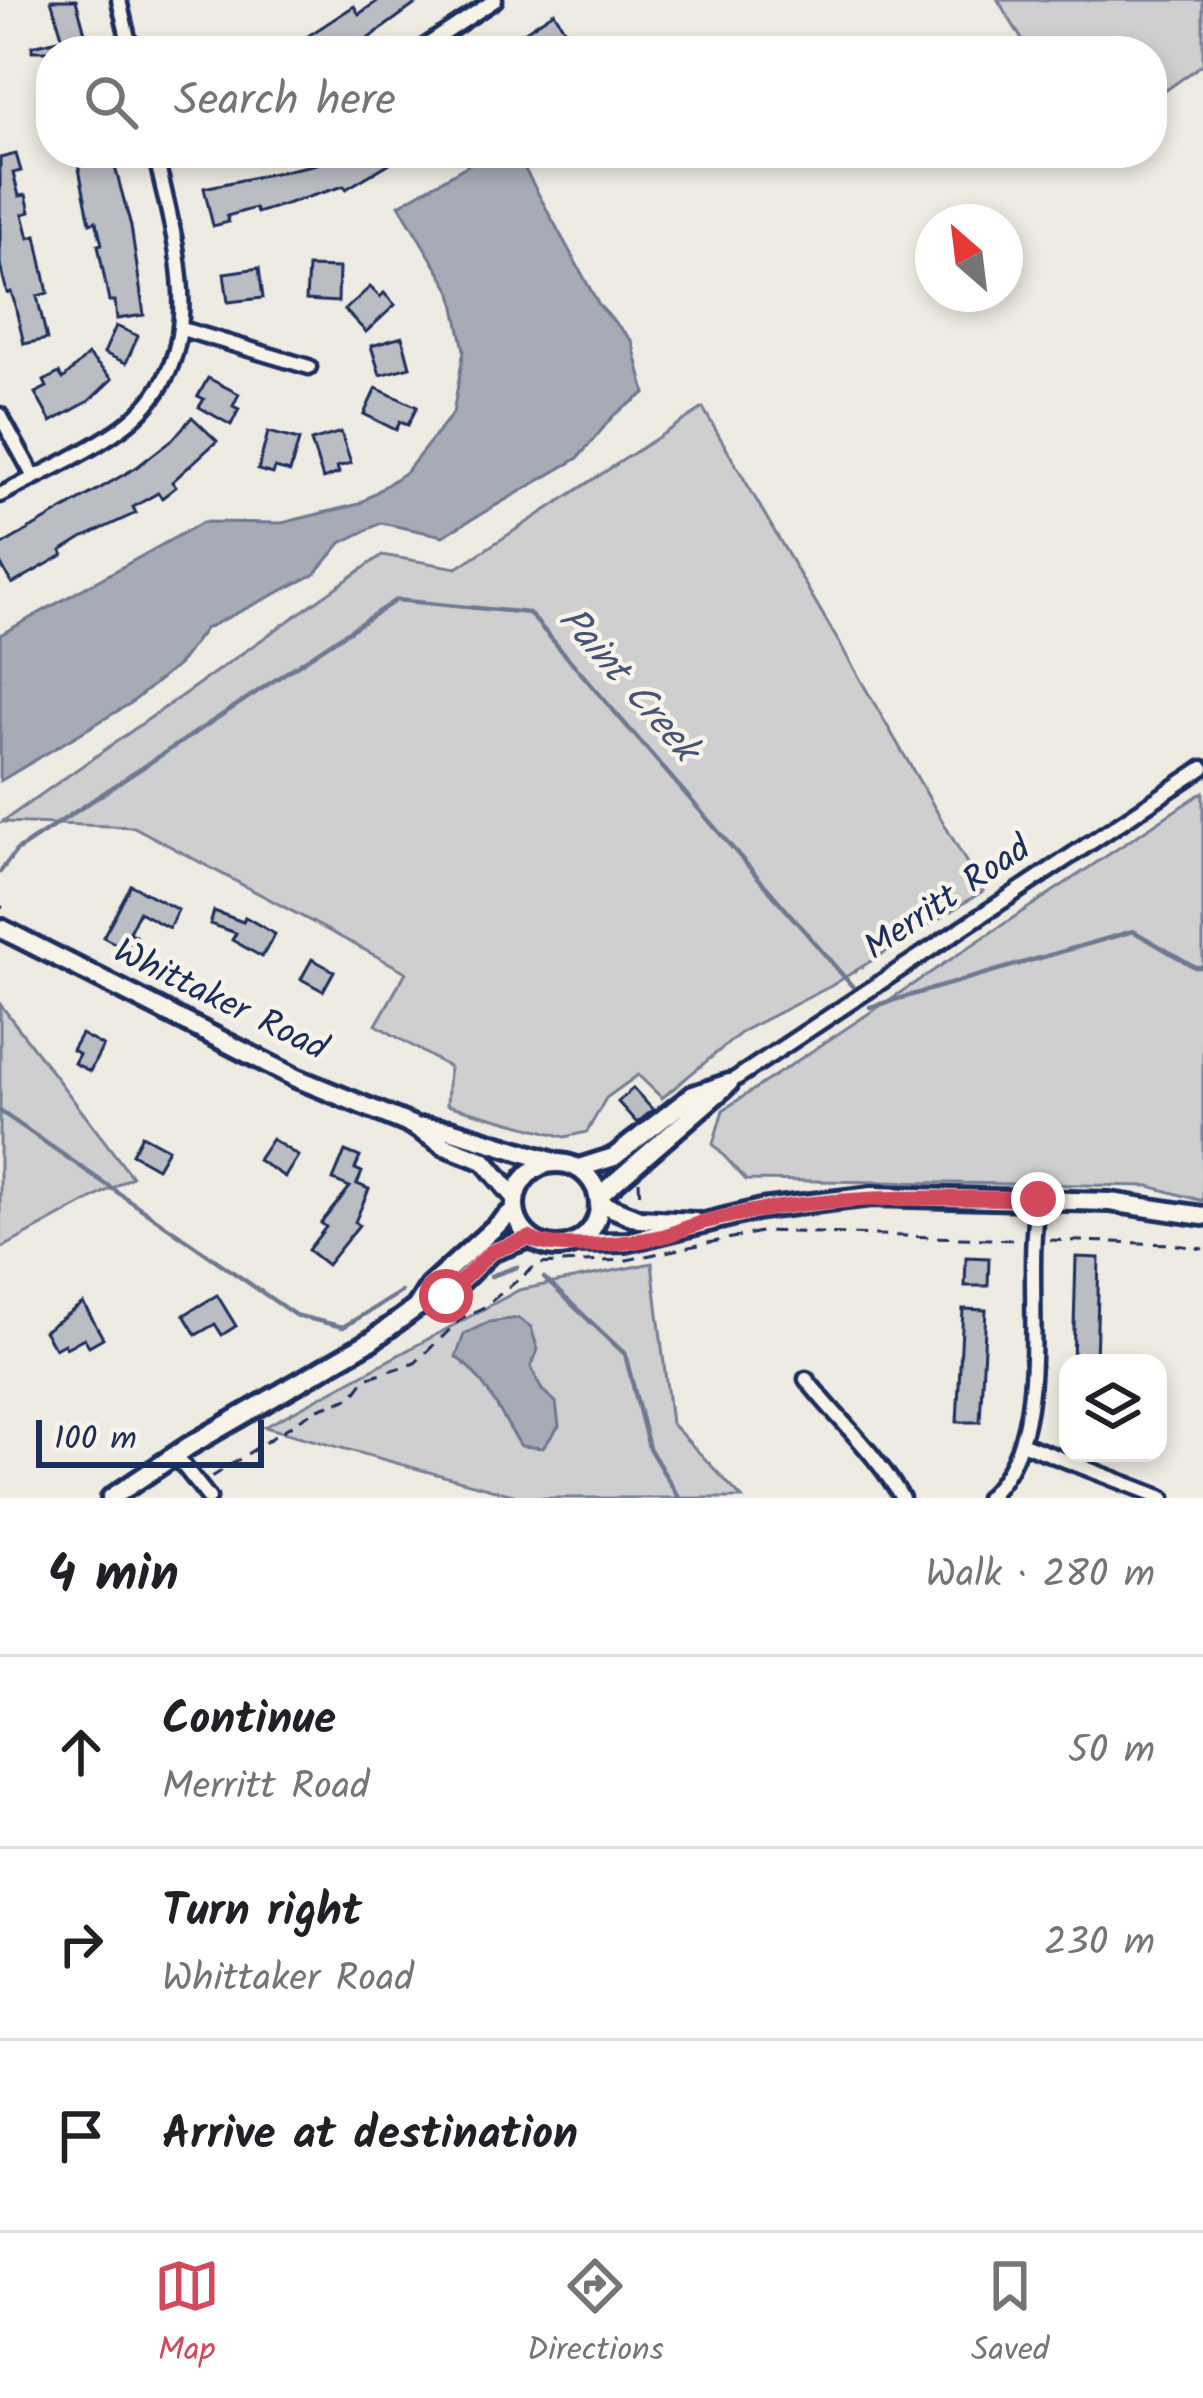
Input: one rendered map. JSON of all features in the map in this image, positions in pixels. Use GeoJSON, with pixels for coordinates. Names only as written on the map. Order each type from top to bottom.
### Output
{"type":"FeatureCollection","features":[{"type":"Feature","properties":{"kind":"main road","name":"Whittaker Road"},"geometry":{"type":"LineString","coordinates":[[0,928],[296,1078],[414,1126],[484,1161],[514,1204]]}},
{"type":"Feature","properties":{"kind":"main road","name":"Merritt Road"},"geometry":{"type":"LineString","coordinates":[[579,1168],[614,1157],[693,1095],[729,1082]]}},
{"type":"Feature","properties":{"kind":"main road","name":"Merritt Road"},"geometry":{"type":"LineString","coordinates":[[599,1200],[729,1082]]}},
{"type":"Feature","properties":{"kind":"main road","name":"Whittaker Road"},"geometry":{"type":"LineString","coordinates":[[414,1126],[450,1130],[555,1162]]}},
{"type":"Feature","properties":{"kind":"main road"},"geometry":{"type":"LineString","coordinates":[[576,1244],[594,1227],[599,1200],[595,1185],[579,1168],[555,1162],[533,1170],[518,1187],[517,1220],[529,1238],[551,1247],[666,1236],[760,1209],[872,1196],[1110,1202],[1203,1216]]}},
{"type":"Feature","properties":{"kind":"main road"},"geometry":{"type":"LineString","coordinates":[[599,1200],[640,1219],[702,1222]]}},
{"type":"Feature","properties":{"kind":"main road"},"geometry":{"type":"LineString","coordinates":[[417,1307],[429,1287],[514,1204]]}},
{"type":"Feature","properties":{"kind":"main road"},"geometry":{"type":"LineString","coordinates":[[111,1498],[373,1340],[417,1307],[446,1296],[491,1252],[529,1238]]}},
{"type":"Feature","properties":{"kind":"street"},"geometry":{"type":"LineString","coordinates":[[119,0],[127,36]]}},
{"type":"Feature","properties":{"kind":"street"},"geometry":{"type":"LineString","coordinates":[[441,36],[495,0]]}},
{"type":"Feature","properties":{"kind":"street"},"geometry":{"type":"LineString","coordinates":[[0,495],[113,434],[142,409],[167,372],[182,329],[182,273],[159,168]]}},
{"type":"Feature","properties":{"kind":"street"},"geometry":{"type":"LineString","coordinates":[[182,329],[309,367]]}},
{"type":"Feature","properties":{"kind":"street"},"geometry":{"type":"LineString","coordinates":[[0,415],[34,477]]}},
{"type":"Feature","properties":{"kind":"street","name":"Merritt Road"},"geometry":{"type":"LineString","coordinates":[[729,1082],[1203,768]]}},
{"type":"Feature","properties":{"kind":"street"},"geometry":{"type":"LineString","coordinates":[[987,1498],[999,1486],[1028,1425],[1030,1240],[1038,1199]]}},
{"type":"Feature","properties":{"kind":"street"},"geometry":{"type":"LineString","coordinates":[[806,1379],[843,1426],[883,1464],[902,1498]]}},
{"type":"Feature","properties":{"kind":"street"},"geometry":{"type":"LineString","coordinates":[[1021,1443],[1163,1498]]}},
{"type":"Feature","properties":{"kind":"street"},"geometry":{"type":"LineString","coordinates":[[176,1455],[209,1498]]}},
{"type":"Feature","properties":{"kind":"path"},"geometry":{"type":"LineString","coordinates":[[634,1176],[641,1186],[639,1208]]}},
{"type":"Feature","properties":{"kind":"path"},"geometry":{"type":"LineString","coordinates":[[198,1484],[315,1410],[352,1397],[366,1378],[422,1359],[462,1318],[484,1307],[538,1264],[628,1261],[765,1231],[1019,1240]]}},
{"type":"Feature","properties":{"kind":"path"},"geometry":{"type":"LineString","coordinates":[[1042,1240],[1203,1249]]}},
{"type":"Feature","properties":{"kind":"shaded area"},"geometry":{"type":"Polygon","coordinates":[[[998,0],[1203,0],[1203,64],[1167,89],[1167,36],[1020,36],[998,0]]]}},
{"type":"Feature","properties":{"kind":"shaded area"},"geometry":{"type":"Polygon","coordinates":[[[463,168],[524,168],[599,305],[632,341],[645,393],[614,415],[578,458],[443,536],[381,523],[341,543],[315,574],[205,629],[178,665],[131,703],[0,781],[0,635],[203,522],[282,523],[359,504],[407,471],[453,413],[464,350],[452,293],[399,205],[463,168]]]}},
{"type":"Feature","properties":{"kind":"shaded area"},"geometry":{"type":"Polygon","coordinates":[[[703,408],[983,891],[831,986],[743,1031],[662,1098],[638,1075],[606,1098],[587,1132],[565,1137],[447,1105],[449,1067],[376,1025],[406,972],[134,827],[2,822],[382,555],[457,568],[703,408]]]}},
{"type":"Feature","properties":{"kind":"shaded area"},"geometry":{"type":"Polygon","coordinates":[[[1203,792],[1203,1201],[1149,1186],[746,1180],[713,1144],[723,1110],[1203,792]]]}},
{"type":"Feature","properties":{"kind":"shaded area"},"geometry":{"type":"Polygon","coordinates":[[[0,1004],[132,1177],[0,1249],[0,1004]]]}},
{"type":"Feature","properties":{"kind":"shaded area"},"geometry":{"type":"Polygon","coordinates":[[[652,1263],[671,1423],[742,1498],[524,1498],[265,1427],[519,1290],[652,1263]]]}},
{"type":"Feature","properties":{"kind":"shaded area"},"geometry":{"type":"Polygon","coordinates":[[[518,1318],[531,1327],[538,1350],[531,1367],[542,1390],[556,1402],[559,1426],[543,1448],[521,1446],[485,1387],[456,1357],[464,1334],[489,1322],[518,1318]]]}},
{"type":"Feature","properties":{"kind":"building"},"geometry":{"type":"Polygon","coordinates":[[[51,0],[76,0],[86,36],[62,36],[51,0]]]}},
{"type":"Feature","properties":{"kind":"building"},"geometry":{"type":"Polygon","coordinates":[[[379,0],[421,0],[372,36],[308,36],[354,6],[359,14],[379,0]]]}},
{"type":"Feature","properties":{"kind":"building"},"geometry":{"type":"Polygon","coordinates":[[[554,12],[568,36],[518,36],[554,12]]]}},
{"type":"Feature","properties":{"kind":"building"},"geometry":{"type":"Polygon","coordinates":[[[16,154],[21,171],[13,173],[19,196],[26,195],[30,212],[23,214],[29,238],[36,236],[48,293],[37,296],[47,339],[24,344],[0,264],[0,158],[16,154]]]}},
{"type":"Feature","properties":{"kind":"building"},"geometry":{"type":"Polygon","coordinates":[[[79,168],[115,168],[131,226],[144,315],[117,319],[115,301],[109,301],[96,221],[90,223],[79,168]]]}},
{"type":"Feature","properties":{"kind":"building"},"geometry":{"type":"Polygon","coordinates":[[[298,168],[382,168],[346,189],[257,213],[255,208],[227,216],[229,222],[213,226],[204,188],[298,168]]]}},
{"type":"Feature","properties":{"kind":"building"},"geometry":{"type":"Polygon","coordinates":[[[308,267],[339,268],[338,302],[306,300],[308,267]]]}},
{"type":"Feature","properties":{"kind":"building"},"geometry":{"type":"Polygon","coordinates":[[[259,268],[263,298],[228,302],[224,273],[259,268]]]}},
{"type":"Feature","properties":{"kind":"building"},"geometry":{"type":"Polygon","coordinates":[[[370,287],[395,305],[366,332],[345,310],[370,287]]]}},
{"type":"Feature","properties":{"kind":"building"},"geometry":{"type":"Polygon","coordinates":[[[116,326],[138,336],[126,363],[104,353],[116,326]]]}},
{"type":"Feature","properties":{"kind":"building"},"geometry":{"type":"Polygon","coordinates":[[[402,337],[410,367],[380,375],[371,346],[402,337]]]}},
{"type":"Feature","properties":{"kind":"building"},"geometry":{"type":"Polygon","coordinates":[[[88,355],[112,379],[89,401],[51,422],[35,393],[59,373],[63,379],[88,355]]]}},
{"type":"Feature","properties":{"kind":"building"},"geometry":{"type":"Polygon","coordinates":[[[208,378],[239,394],[233,406],[239,409],[231,425],[199,407],[204,399],[198,396],[208,378]]]}},
{"type":"Feature","properties":{"kind":"building"},"geometry":{"type":"Polygon","coordinates":[[[376,388],[417,407],[408,425],[400,422],[396,430],[364,414],[376,388]]]}},
{"type":"Feature","properties":{"kind":"building"},"geometry":{"type":"Polygon","coordinates":[[[192,417],[217,441],[172,482],[176,487],[162,498],[158,493],[133,507],[136,513],[82,538],[61,551],[63,555],[12,584],[0,563],[0,546],[137,467],[192,417]]]}},
{"type":"Feature","properties":{"kind":"building"},"geometry":{"type":"Polygon","coordinates":[[[268,432],[299,440],[290,472],[258,470],[268,432]]]}},
{"type":"Feature","properties":{"kind":"building"},"geometry":{"type":"Polygon","coordinates":[[[341,432],[351,463],[323,479],[311,441],[341,432]]]}},
{"type":"Feature","properties":{"kind":"building"},"geometry":{"type":"Polygon","coordinates":[[[131,885],[178,910],[169,928],[139,912],[129,932],[137,937],[129,951],[103,937],[131,885]]]}},
{"type":"Feature","properties":{"kind":"building"},"geometry":{"type":"Polygon","coordinates":[[[214,911],[243,922],[245,917],[275,934],[262,957],[232,940],[236,933],[210,924],[214,911]]]}},
{"type":"Feature","properties":{"kind":"building"},"geometry":{"type":"Polygon","coordinates":[[[312,959],[334,971],[323,991],[301,979],[312,959]]]}},
{"type":"Feature","properties":{"kind":"building"},"geometry":{"type":"Polygon","coordinates":[[[81,1034],[103,1046],[90,1071],[74,1063],[79,1054],[72,1050],[81,1034]]]}},
{"type":"Feature","properties":{"kind":"building"},"geometry":{"type":"Polygon","coordinates":[[[633,1088],[653,1110],[637,1123],[618,1102],[633,1088]]]}},
{"type":"Feature","properties":{"kind":"building"},"geometry":{"type":"Polygon","coordinates":[[[142,1135],[168,1149],[157,1168],[132,1154],[142,1135]]]}},
{"type":"Feature","properties":{"kind":"building"},"geometry":{"type":"Polygon","coordinates":[[[272,1139],[298,1156],[285,1177],[258,1160],[272,1139]]]}},
{"type":"Feature","properties":{"kind":"building"},"geometry":{"type":"Polygon","coordinates":[[[345,1151],[360,1157],[355,1169],[362,1172],[357,1184],[369,1189],[355,1222],[359,1225],[327,1265],[308,1250],[326,1227],[321,1223],[350,1187],[333,1180],[345,1151]]]}},
{"type":"Feature","properties":{"kind":"building"},"geometry":{"type":"Polygon","coordinates":[[[966,1257],[989,1258],[988,1286],[965,1286],[966,1257]]]}},
{"type":"Feature","properties":{"kind":"building"},"geometry":{"type":"Polygon","coordinates":[[[1076,1257],[1099,1258],[1096,1354],[1073,1354],[1076,1257]]]}},
{"type":"Feature","properties":{"kind":"building"},"geometry":{"type":"Polygon","coordinates":[[[217,1295],[236,1326],[222,1335],[215,1324],[196,1335],[184,1315],[217,1295]]]}},
{"type":"Feature","properties":{"kind":"building"},"geometry":{"type":"Polygon","coordinates":[[[83,1303],[103,1338],[89,1346],[84,1338],[55,1349],[44,1331],[83,1303]]]}},
{"type":"Feature","properties":{"kind":"building"},"geometry":{"type":"Polygon","coordinates":[[[963,1309],[986,1310],[980,1422],[957,1422],[963,1309]]]}},
{"type":"Feature","properties":{"kind":"waterway","name":"Paint Creek"},"geometry":{"type":"LineString","coordinates":[[0,872],[16,851],[396,600],[529,613],[852,986]]}},
{"type":"Feature","properties":{"kind":"waterway","name":"Paint Creek"},"geometry":{"type":"LineString","coordinates":[[870,1007],[1133,931],[1195,967],[1203,967]]}},
{"type":"Feature","properties":{"kind":"waterway"},"geometry":{"type":"LineString","coordinates":[[0,1111],[295,1315],[343,1327],[401,1292]]}},
{"type":"Feature","properties":{"kind":"waterway"},"geometry":{"type":"LineString","coordinates":[[491,1276],[517,1267]]}},
{"type":"Feature","properties":{"kind":"waterway"},"geometry":{"type":"LineString","coordinates":[[544,1278],[625,1354],[649,1448],[679,1498]]}},
{"type":"Feature","properties":{"kind":"route"},"geometry":{"type":"LineString","coordinates":[[446,1296],[491,1252],[529,1238],[551,1247],[627,1242],[760,1209],[872,1196],[1038,1199]]}}]}
